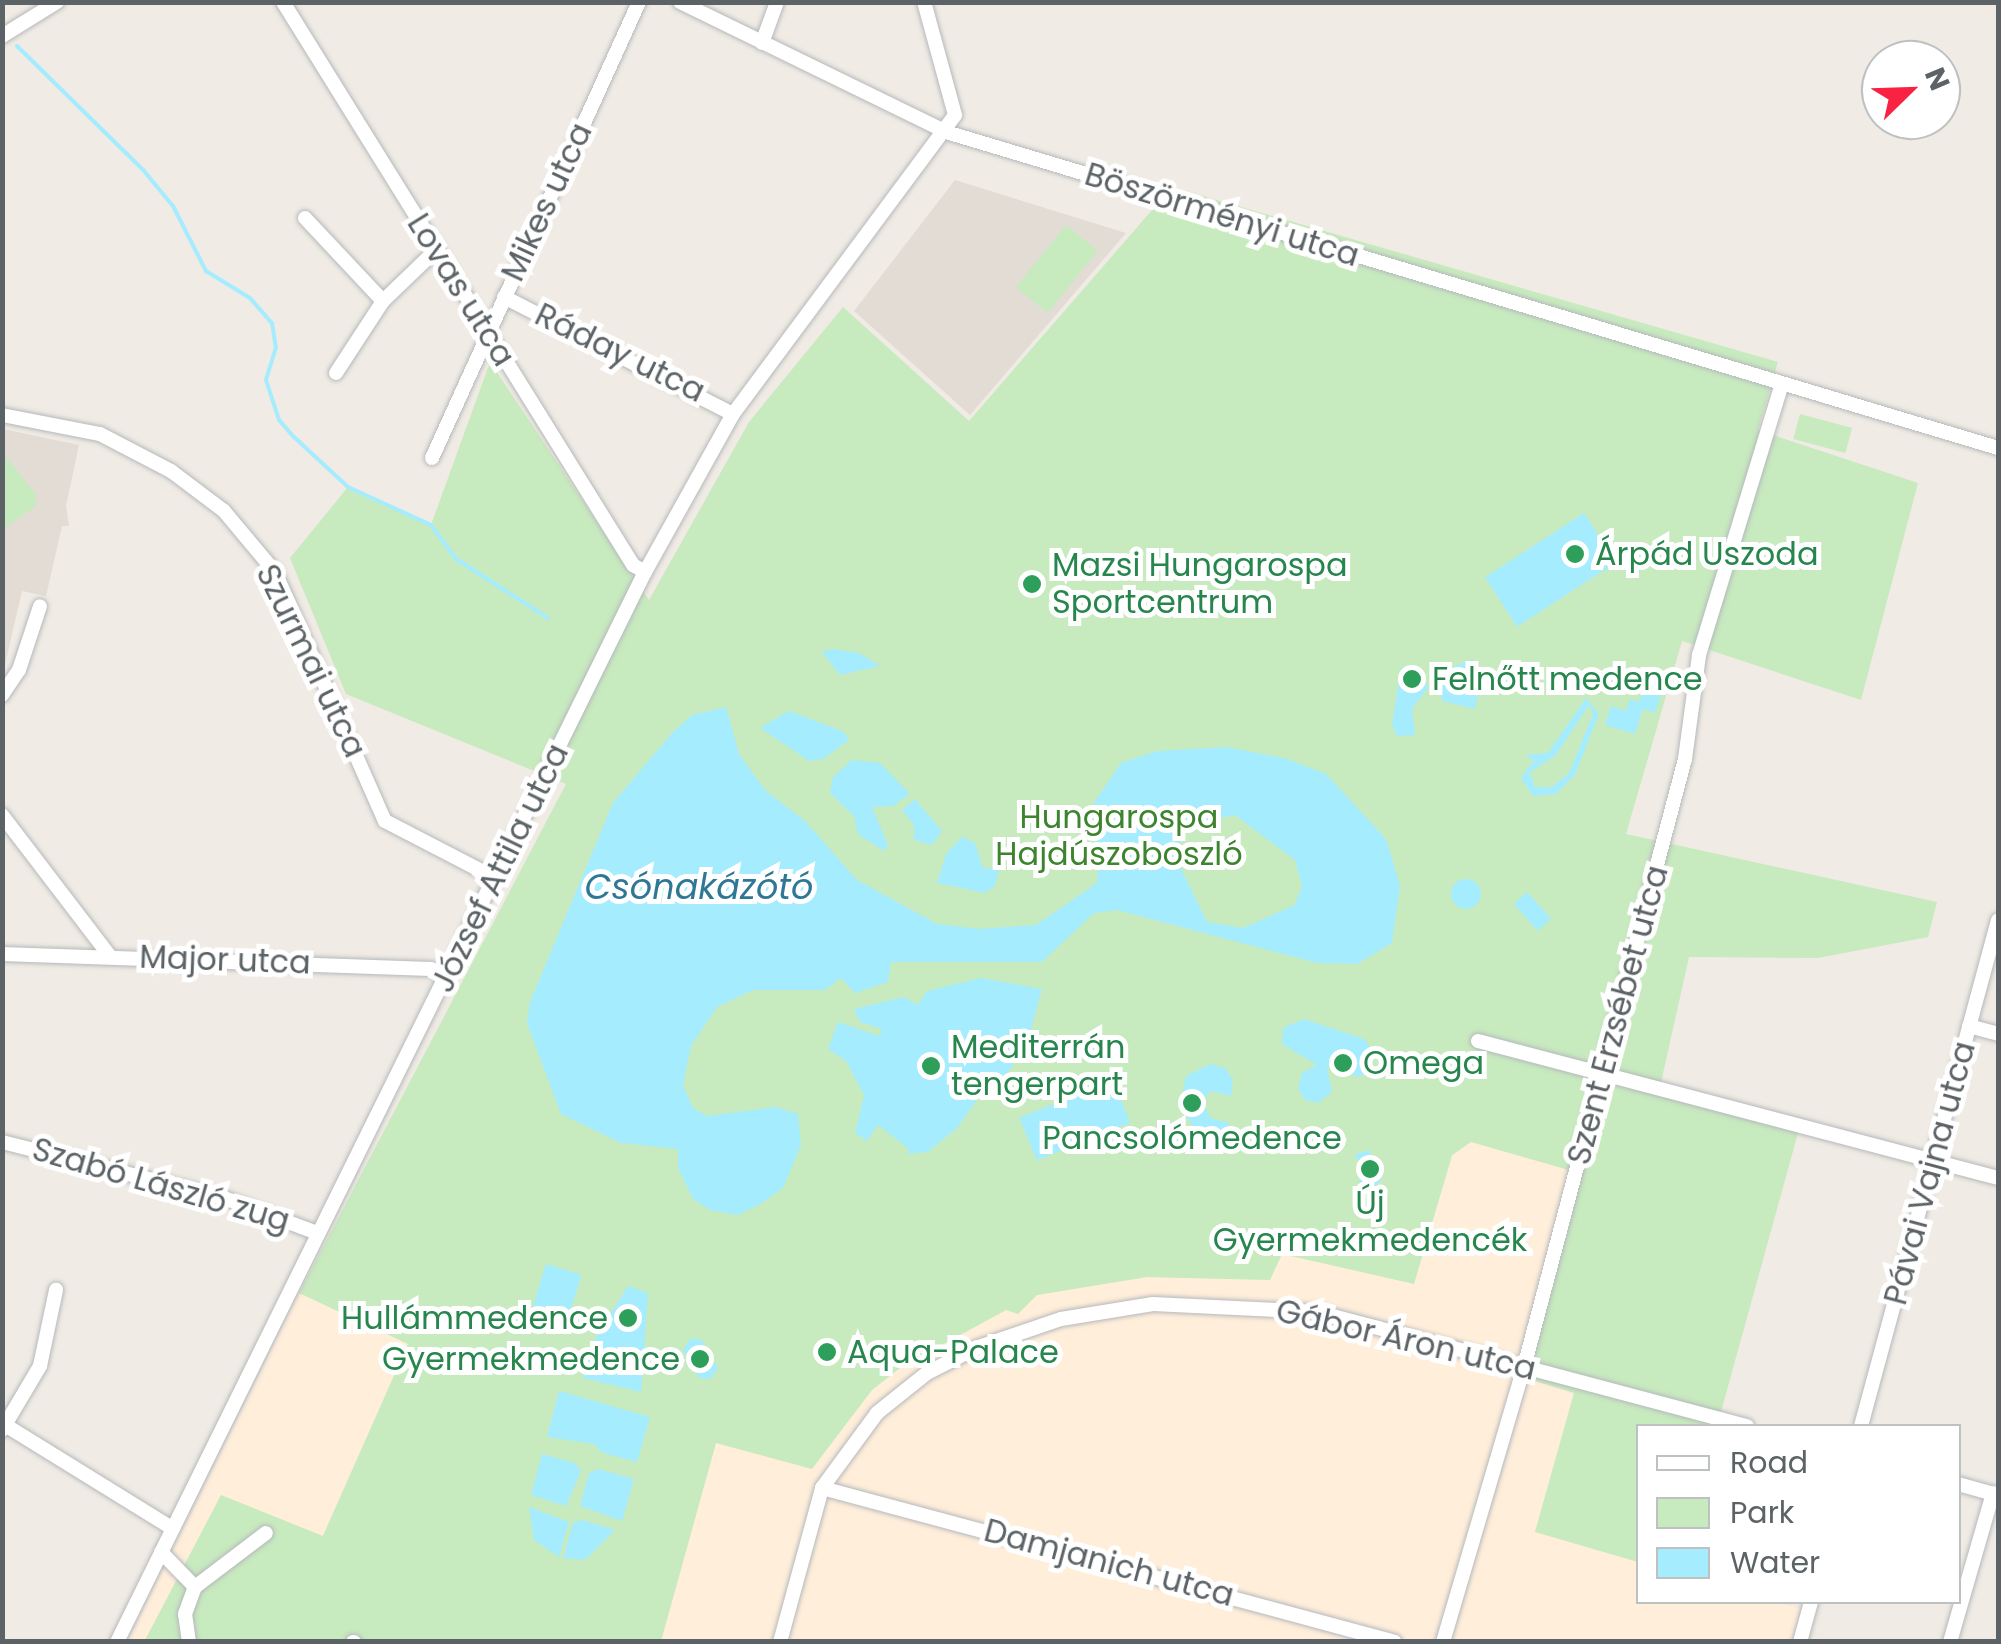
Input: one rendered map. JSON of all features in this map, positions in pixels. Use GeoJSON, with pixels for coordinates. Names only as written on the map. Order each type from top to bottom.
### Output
{"type":"FeatureCollection","features":[{"type":"Feature","properties":{"kind":"street"},"geometry":{"type":"LineString","coordinates":[[2,36],[58,2]]}},
{"type":"Feature","properties":{"kind":"street","name":"Lovas utca"},"geometry":{"type":"LineString","coordinates":[[283,2],[634,564],[646,572]]}},
{"type":"Feature","properties":{"kind":"street","name":"Mikes utca"},"geometry":{"type":"LineString","coordinates":[[432,458],[639,2]]}},
{"type":"Feature","properties":{"kind":"street","name":"Böszörményi utca"},"geometry":{"type":"LineString","coordinates":[[680,2],[946,132],[1781,386],[1998,448]]}},
{"type":"Feature","properties":{"kind":"street"},"geometry":{"type":"LineString","coordinates":[[762,43],[777,2]]}},
{"type":"Feature","properties":{"kind":"street"},"geometry":{"type":"LineString","coordinates":[[924,2],[953,98],[955,114],[946,132]]}},
{"type":"Feature","properties":{"kind":"street","name":"József Attila utca"},"geometry":{"type":"LineString","coordinates":[[118,1642],[170,1526],[646,572],[734,414],[946,132]]}},
{"type":"Feature","properties":{"kind":"street"},"geometry":{"type":"LineString","coordinates":[[306,218],[383,301]]}},
{"type":"Feature","properties":{"kind":"street"},"geometry":{"type":"LineString","coordinates":[[336,373],[383,301],[436,250]]}},
{"type":"Feature","properties":{"kind":"street","name":"Ráday utca"},"geometry":{"type":"LineString","coordinates":[[504,297],[734,414]]}},
{"type":"Feature","properties":{"kind":"street","name":"Szent Erzsébet utca"},"geometry":{"type":"LineString","coordinates":[[1443,1642],[1524,1367],[1685,759],[1699,656],[1781,386]]}},
{"type":"Feature","properties":{"kind":"street","name":"Szurmai utca"},"geometry":{"type":"LineString","coordinates":[[2,415],[100,434],[171,471],[224,511],[275,572],[386,821],[494,878]]}},
{"type":"Feature","properties":{"kind":"street"},"geometry":{"type":"LineString","coordinates":[[2,695],[18,670],[40,606]]}},
{"type":"Feature","properties":{"kind":"street"},"geometry":{"type":"LineString","coordinates":[[2,815],[110,956]]}},
{"type":"Feature","properties":{"kind":"street","name":"Pávai Vajna utca"},"geometry":{"type":"LineString","coordinates":[[1862,1424],[1998,928]]}},
{"type":"Feature","properties":{"kind":"street","name":"Major utca"},"geometry":{"type":"LineString","coordinates":[[2,954],[431,969],[446,977]]}},
{"type":"Feature","properties":{"kind":"street"},"geometry":{"type":"LineString","coordinates":[[1969,1026],[1998,1034]]}},
{"type":"Feature","properties":{"kind":"street"},"geometry":{"type":"LineString","coordinates":[[1478,1042],[1604,1070],[1998,1178]]}},
{"type":"Feature","properties":{"kind":"street","name":"Szabó László zug"},"geometry":{"type":"LineString","coordinates":[[2,1142],[206,1193],[318,1233]]}},
{"type":"Feature","properties":{"kind":"street"},"geometry":{"type":"LineString","coordinates":[[56,1290],[40,1366],[4,1428],[170,1526]]}},
{"type":"Feature","properties":{"kind":"street","name":"Gábor Áron utca"},"geometry":{"type":"LineString","coordinates":[[822,1488],[877,1414],[928,1373],[976,1348],[1080,1316],[1152,1304],[1250,1304],[1318,1312],[1739,1424]]}},
{"type":"Feature","properties":{"kind":"street"},"geometry":{"type":"LineString","coordinates":[[1952,1641],[1996,1494],[1961,1485]]}},
{"type":"Feature","properties":{"kind":"street"},"geometry":{"type":"LineString","coordinates":[[780,1642],[822,1488]]}},
{"type":"Feature","properties":{"kind":"street","name":"Damjanich utca"},"geometry":{"type":"LineString","coordinates":[[822,1488],[1395,1642]]}},
{"type":"Feature","properties":{"kind":"street"},"geometry":{"type":"LineString","coordinates":[[189,1642],[185,1614],[195,1586],[266,1533]]}},
{"type":"Feature","properties":{"kind":"street"},"geometry":{"type":"LineString","coordinates":[[161,1552],[195,1586]]}},
{"type":"Feature","properties":{"kind":"street"},"geometry":{"type":"LineString","coordinates":[[1800,1642],[1811,1604]]}},
{"type":"Feature","properties":{"kind":"shaded area"},"geometry":{"type":"Polygon","coordinates":[[[955,180],[1126,233],[970,415],[854,311],[955,180]]]}},
{"type":"Feature","properties":{"kind":"shaded area"},"geometry":{"type":"Polygon","coordinates":[[[3,429],[79,445],[66,506],[69,526],[62,526],[46,596],[22,591],[3,673],[3,429]]]}},
{"type":"Feature","properties":{"kind":"shaded area"},"geometry":{"type":"Polygon","coordinates":[[[1471,1142],[1577,1172],[1519,1376],[1574,1392],[1535,1532],[1636,1561],[1636,1604],[1783,1604],[1801,1609],[1792,1642],[661,1642],[716,1443],[812,1468],[872,1390],[900,1368],[947,1337],[1037,1295],[1147,1277],[1270,1280],[1281,1253],[1414,1284],[1453,1155],[1471,1142]]]}},
{"type":"Feature","properties":{"kind":"shaded area"},"geometry":{"type":"Polygon","coordinates":[[[299,1293],[408,1344],[322,1537],[221,1496],[177,1580],[248,1641],[128,1642],[299,1293]]]}},
{"type":"Feature","properties":{"kind":"green space","name":"Hungarospa Hajdúszoboszló"},"geometry":{"type":"Polygon","coordinates":[[[1172,187],[1778,362],[1758,430],[1918,483],[1861,700],[1682,641],[1626,834],[1937,902],[1928,937],[1818,958],[1689,957],[1660,1087],[1800,1126],[1719,1419],[1733,1424],[1636,1424],[1636,1561],[1535,1532],[1574,1393],[1518,1376],[1576,1172],[1471,1142],[1452,1155],[1414,1284],[1282,1254],[1270,1280],[1147,1277],[1037,1295],[1018,1314],[1006,1310],[900,1368],[872,1390],[812,1469],[716,1443],[661,1641],[144,1642],[221,1495],[323,1536],[408,1344],[299,1293],[566,784],[346,694],[290,558],[348,487],[431,525],[490,362],[649,600],[749,422],[843,307],[969,421],[1172,187]]]}},
{"type":"Feature","properties":{"kind":"green space"},"geometry":{"type":"Polygon","coordinates":[[[1066,225],[1098,251],[1048,313],[1016,287],[1066,225]]]}},
{"type":"Feature","properties":{"kind":"green space"},"geometry":{"type":"Polygon","coordinates":[[[1800,414],[1852,428],[1845,453],[1793,439],[1800,414]]]}},
{"type":"Feature","properties":{"kind":"green space"},"geometry":{"type":"Polygon","coordinates":[[[3,453],[36,494],[35,507],[3,529],[3,453]]]}},
{"type":"Feature","properties":{"kind":"water"},"geometry":{"type":"Polygon","coordinates":[[[1584,513],[1616,562],[1517,627],[1485,577],[1584,513]]]}},
{"type":"Feature","properties":{"kind":"water"},"geometry":{"type":"Polygon","coordinates":[[[832,649],[859,653],[880,666],[840,675],[822,652],[832,649]]]}},
{"type":"Feature","properties":{"kind":"water"},"geometry":{"type":"Polygon","coordinates":[[[1472,659],[1481,680],[1475,709],[1442,701],[1438,673],[1472,659]]]}},
{"type":"Feature","properties":{"kind":"water","name":"Felnőtt medence"},"geometry":{"type":"Polygon","coordinates":[[[1401,667],[1420,669],[1428,688],[1412,709],[1415,735],[1397,736],[1392,724],[1401,667]]]}},
{"type":"Feature","properties":{"kind":"water"},"geometry":{"type":"Polygon","coordinates":[[[1646,679],[1664,685],[1655,713],[1643,709],[1635,734],[1605,725],[1611,706],[1626,711],[1630,699],[1639,702],[1646,679]]]}},
{"type":"Feature","properties":{"kind":"water"},"geometry":{"type":"Polygon","coordinates":[[[1586,698],[1599,714],[1575,775],[1556,794],[1533,796],[1521,778],[1534,760],[1524,755],[1548,753],[1586,698]],[[1589,705],[1555,756],[1530,772],[1535,787],[1552,787],[1569,773],[1593,714],[1589,705]]]}},
{"type":"Feature","properties":{"kind":"water","name":"Csónakázótó"},"geometry":{"type":"Polygon","coordinates":[[[726,707],[739,754],[765,790],[805,821],[857,880],[937,924],[979,929],[1036,925],[1097,883],[1100,847],[1083,819],[1121,763],[1157,751],[1227,747],[1287,759],[1326,774],[1386,839],[1400,885],[1392,943],[1357,964],[1317,963],[1117,910],[1094,913],[1042,962],[891,962],[888,982],[855,993],[841,978],[825,990],[753,990],[717,1007],[691,1046],[683,1085],[693,1108],[707,1116],[775,1107],[798,1114],[801,1145],[783,1188],[762,1203],[738,1215],[710,1210],[693,1199],[678,1168],[678,1149],[621,1143],[561,1114],[527,1023],[530,1002],[613,803],[692,715],[726,707]],[[1235,815],[1190,824],[1174,854],[1207,922],[1243,928],[1295,905],[1302,886],[1295,860],[1235,815]]]}},
{"type":"Feature","properties":{"kind":"water"},"geometry":{"type":"Polygon","coordinates":[[[789,711],[844,732],[849,740],[823,759],[809,761],[760,728],[789,711]]]}},
{"type":"Feature","properties":{"kind":"water"},"geometry":{"type":"Polygon","coordinates":[[[852,760],[880,763],[910,794],[893,806],[872,807],[888,845],[884,851],[858,834],[854,816],[830,793],[833,777],[852,760]]]}},
{"type":"Feature","properties":{"kind":"water"},"geometry":{"type":"Polygon","coordinates":[[[915,799],[942,831],[932,845],[914,840],[914,825],[902,810],[915,799]]]}},
{"type":"Feature","properties":{"kind":"water"},"geometry":{"type":"Polygon","coordinates":[[[962,837],[975,843],[983,868],[999,869],[995,886],[985,893],[937,883],[946,854],[962,837]]]}},
{"type":"Feature","properties":{"kind":"water"},"geometry":{"type":"Polygon","coordinates":[[[1466,879],[1477,883],[1481,894],[1477,905],[1466,909],[1455,905],[1451,894],[1455,883],[1466,879]]]}},
{"type":"Feature","properties":{"kind":"water"},"geometry":{"type":"Polygon","coordinates":[[[1527,892],[1551,919],[1538,931],[1514,904],[1527,892]]]}},
{"type":"Feature","properties":{"kind":"water","name":"Mediterrán tengerpart"},"geometry":{"type":"Polygon","coordinates":[[[981,978],[1042,989],[1027,1044],[1008,1072],[987,1085],[958,1127],[928,1152],[907,1154],[909,1149],[878,1125],[867,1141],[855,1133],[864,1095],[846,1061],[828,1049],[838,1022],[879,1036],[882,1029],[860,1022],[854,1009],[904,997],[918,1005],[927,991],[981,978]]]}},
{"type":"Feature","properties":{"kind":"water","name":"Omega"},"geometry":{"type":"Polygon","coordinates":[[[1304,1019],[1364,1039],[1375,1053],[1371,1069],[1359,1077],[1327,1067],[1332,1092],[1318,1103],[1305,1100],[1298,1089],[1302,1073],[1317,1065],[1282,1044],[1283,1028],[1304,1019]]]}},
{"type":"Feature","properties":{"kind":"water","name":"Pancsolómedence"},"geometry":{"type":"Polygon","coordinates":[[[1210,1064],[1225,1068],[1233,1080],[1231,1096],[1211,1091],[1203,1100],[1210,1118],[1229,1123],[1224,1145],[1192,1125],[1180,1107],[1186,1076],[1210,1064]]]}},
{"type":"Feature","properties":{"kind":"water"},"geometry":{"type":"Polygon","coordinates":[[[1113,1080],[1130,1123],[1037,1160],[1019,1118],[1113,1080]]]}},
{"type":"Feature","properties":{"kind":"water","name":"Új Gyermekmedencék"},"geometry":{"type":"Polygon","coordinates":[[[1369,1150],[1382,1179],[1370,1192],[1359,1186],[1361,1163],[1354,1155],[1369,1150]]]}},
{"type":"Feature","properties":{"kind":"water"},"geometry":{"type":"Polygon","coordinates":[[[546,1264],[581,1275],[564,1330],[529,1319],[546,1264]]]}},
{"type":"Feature","properties":{"kind":"water","name":"Hullámmedence"},"geometry":{"type":"Polygon","coordinates":[[[628,1286],[648,1293],[641,1392],[583,1378],[589,1349],[628,1286]]]}},
{"type":"Feature","properties":{"kind":"water","name":"Gyermekmedence"},"geometry":{"type":"Polygon","coordinates":[[[690,1339],[701,1339],[718,1368],[710,1379],[699,1378],[683,1350],[690,1339]]]}},
{"type":"Feature","properties":{"kind":"water"},"geometry":{"type":"Polygon","coordinates":[[[559,1391],[650,1417],[637,1462],[603,1453],[594,1444],[547,1437],[559,1391]]]}},
{"type":"Feature","properties":{"kind":"water"},"geometry":{"type":"Polygon","coordinates":[[[542,1454],[575,1463],[581,1471],[566,1506],[531,1495],[542,1454]]]}},
{"type":"Feature","properties":{"kind":"water"},"geometry":{"type":"Polygon","coordinates":[[[598,1469],[634,1479],[622,1521],[580,1506],[589,1473],[598,1469]]]}},
{"type":"Feature","properties":{"kind":"water"},"geometry":{"type":"Polygon","coordinates":[[[529,1507],[569,1522],[559,1557],[534,1540],[529,1507]]]}},
{"type":"Feature","properties":{"kind":"water"},"geometry":{"type":"Polygon","coordinates":[[[582,1520],[615,1530],[585,1560],[563,1558],[573,1523],[582,1520]]]}},
{"type":"Feature","properties":{"kind":"waterway"},"geometry":{"type":"LineString","coordinates":[[17,46],[144,171],[173,206],[206,271],[250,298],[272,323],[276,347],[266,380],[279,420],[294,437],[348,487],[431,525],[456,559],[548,618]]}},
{"type":"Feature","properties":{"kind":"place","name":"Árpád Uszoda"},"geometry":{"type":"Point","coordinates":[1575,554]}},
{"type":"Feature","properties":{"kind":"place","name":"Mazsi Hungarospa Sportcentrum"},"geometry":{"type":"Point","coordinates":[1032,584]}},
{"type":"Feature","properties":{"kind":"place","name":"Felnőtt medence"},"geometry":{"type":"Point","coordinates":[1412,679]}},
{"type":"Feature","properties":{"kind":"place","name":"Omega"},"geometry":{"type":"Point","coordinates":[1343,1063]}},
{"type":"Feature","properties":{"kind":"place","name":"Mediterrán tengerpart"},"geometry":{"type":"Point","coordinates":[931,1066]}},
{"type":"Feature","properties":{"kind":"place","name":"Pancsolómedence"},"geometry":{"type":"Point","coordinates":[1192,1103]}},
{"type":"Feature","properties":{"kind":"place","name":"Új Gyermekmedencék"},"geometry":{"type":"Point","coordinates":[1370,1169]}},
{"type":"Feature","properties":{"kind":"place","name":"Hullámmedence"},"geometry":{"type":"Point","coordinates":[628,1318]}},
{"type":"Feature","properties":{"kind":"place","name":"Aqua-Palace"},"geometry":{"type":"Point","coordinates":[827,1352]}},
{"type":"Feature","properties":{"kind":"place","name":"Gyermekmedence"},"geometry":{"type":"Point","coordinates":[700,1359]}}]}
